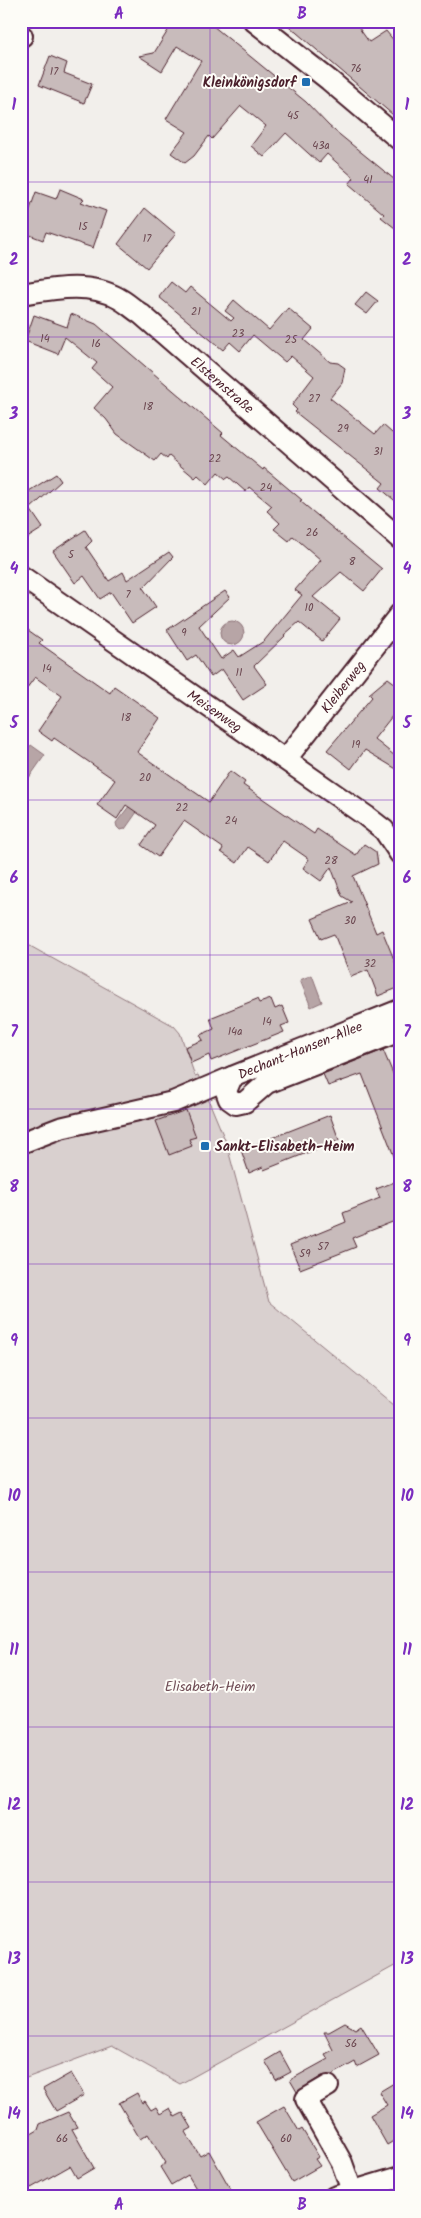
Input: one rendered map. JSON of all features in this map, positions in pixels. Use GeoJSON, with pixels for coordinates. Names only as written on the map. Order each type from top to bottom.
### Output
{"type":"FeatureCollection","features":[{"type":"Feature","properties":{"kind":"street"},"geometry":{"type":"LineString","coordinates":[[254,21],[329,80],[400,140]]}},
{"type":"Feature","properties":{"kind":"street","name":"Elsternstraße"},"geometry":{"type":"LineString","coordinates":[[21,294],[74,287],[96,289],[118,297],[141,314],[400,539]]}},
{"type":"Feature","properties":{"kind":"street","name":"Meisenweg"},"geometry":{"type":"LineString","coordinates":[[21,576],[286,759],[384,830],[400,854]]}},
{"type":"Feature","properties":{"kind":"street","name":"Kleiberweg"},"geometry":{"type":"LineString","coordinates":[[286,759],[400,614]]}},
{"type":"Feature","properties":{"kind":"street","name":"Dechant-Hansen-Allee"},"geometry":{"type":"LineString","coordinates":[[400,1010],[232,1077],[226,1091],[230,1099],[236,1104],[244,1102],[268,1083],[400,1031]]}},
{"type":"Feature","properties":{"kind":"street"},"geometry":{"type":"LineString","coordinates":[[21,1143],[60,1128],[173,1102],[232,1077]]}},
{"type":"Feature","properties":{"kind":"street"},"geometry":{"type":"LineString","coordinates":[[328,2086],[306,2099],[342,2163],[343,2194],[400,2177]]}},
{"type":"Feature","properties":{"kind":"green space","name":"Elisabeth-Heim"},"geometry":{"type":"Polygon","coordinates":[[[21,941],[174,1026],[180,1033],[195,1076],[198,1075],[226,1142],[269,1302],[400,1410],[400,1963],[180,2084],[112,2046],[21,2080],[21,941]]]}},
{"type":"Feature","properties":{"kind":"shaded area"},"geometry":{"type":"Polygon","coordinates":[[[232,621],[240,625],[244,633],[240,641],[232,645],[224,641],[220,633],[224,625],[232,621]]]}},
{"type":"Feature","properties":{"kind":"shaded area"},"geometry":{"type":"Polygon","coordinates":[[[31,745],[45,755],[26,782],[21,779],[21,759],[31,745]]]}},
{"type":"Feature","properties":{"kind":"shaded area"},"geometry":{"type":"Polygon","coordinates":[[[130,805],[137,812],[125,829],[120,830],[116,823],[130,805]]]}},
{"type":"Feature","properties":{"kind":"shaded area"},"geometry":{"type":"Polygon","coordinates":[[[312,975],[322,1002],[311,1007],[300,980],[312,975]]]}},
{"type":"Feature","properties":{"kind":"building"},"geometry":{"type":"Polygon","coordinates":[[[174,21],[207,21],[306,102],[329,126],[400,184],[400,232],[381,217],[384,214],[349,184],[354,178],[327,154],[319,163],[286,133],[264,157],[251,146],[266,126],[241,106],[212,139],[209,136],[194,156],[185,163],[171,153],[187,132],[166,119],[201,61],[177,46],[162,71],[139,56],[154,53],[174,21]]]}},
{"type":"Feature","properties":{"kind":"building"},"geometry":{"type":"Polygon","coordinates":[[[283,21],[354,21],[369,42],[386,31],[400,48],[400,121],[283,21]]]}},
{"type":"Feature","properties":{"kind":"building"},"geometry":{"type":"Polygon","coordinates":[[[50,56],[67,63],[64,73],[92,84],[84,103],[39,85],[50,56]]]}},
{"type":"Feature","properties":{"kind":"building"},"geometry":{"type":"Polygon","coordinates":[[[60,189],[84,199],[81,202],[106,211],[93,248],[46,232],[43,240],[22,232],[36,192],[56,199],[60,189]]]}},
{"type":"Feature","properties":{"kind":"building"},"geometry":{"type":"Polygon","coordinates":[[[145,208],[176,234],[147,268],[118,244],[145,208]]]}},
{"type":"Feature","properties":{"kind":"building"},"geometry":{"type":"Polygon","coordinates":[[[171,282],[185,293],[190,287],[231,321],[234,318],[225,311],[234,300],[269,330],[288,308],[313,329],[304,340],[330,362],[338,363],[345,368],[342,383],[330,398],[375,434],[383,425],[400,440],[400,505],[380,488],[384,483],[295,412],[297,410],[292,405],[314,376],[291,356],[285,362],[253,335],[240,351],[230,342],[223,350],[159,297],[171,282]]]}},
{"type":"Feature","properties":{"kind":"building"},"geometry":{"type":"Polygon","coordinates":[[[366,292],[378,301],[367,314],[355,305],[366,292]]]}},
{"type":"Feature","properties":{"kind":"building"},"geometry":{"type":"Polygon","coordinates":[[[71,314],[96,324],[223,433],[221,435],[263,470],[264,468],[302,500],[300,501],[382,569],[364,591],[341,572],[313,597],[340,619],[322,641],[299,622],[254,666],[267,684],[243,700],[222,669],[211,677],[196,655],[187,661],[167,630],[225,591],[230,597],[199,626],[221,659],[234,650],[239,657],[264,641],[302,595],[295,590],[321,560],[293,536],[289,541],[274,529],[280,523],[267,511],[272,506],[249,487],[246,492],[229,477],[226,479],[218,472],[208,484],[198,475],[195,478],[169,456],[167,459],[161,454],[155,461],[117,434],[106,419],[94,408],[112,387],[92,369],[97,363],[65,337],[58,354],[25,341],[34,315],[67,327],[71,314]]]}},
{"type":"Feature","properties":{"kind":"building"},"geometry":{"type":"Polygon","coordinates":[[[56,474],[61,481],[30,509],[43,528],[21,542],[21,496],[56,474]]]}},
{"type":"Feature","properties":{"kind":"building"},"geometry":{"type":"Polygon","coordinates":[[[85,530],[92,541],[86,547],[109,581],[123,572],[127,580],[169,552],[173,557],[143,588],[156,607],[132,623],[111,592],[100,599],[84,576],[75,583],[53,551],[85,530]]]}},
{"type":"Feature","properties":{"kind":"building"},"geometry":{"type":"Polygon","coordinates":[[[21,625],[42,640],[39,643],[110,693],[114,686],[160,718],[137,752],[209,802],[230,771],[245,782],[243,785],[314,834],[317,829],[356,855],[364,844],[376,852],[378,864],[353,876],[376,933],[382,930],[400,974],[400,987],[378,996],[368,970],[351,977],[334,934],[321,939],[312,919],[352,902],[342,896],[331,867],[321,881],[303,868],[309,859],[283,841],[269,861],[248,847],[237,863],[221,852],[223,848],[184,821],[158,857],[141,845],[155,825],[126,805],[117,819],[97,805],[115,780],[54,738],[52,741],[38,731],[62,696],[35,677],[21,696],[21,625]]]}},
{"type":"Feature","properties":{"kind":"building"},"geometry":{"type":"Polygon","coordinates":[[[388,678],[400,687],[400,720],[393,715],[374,739],[400,760],[400,768],[398,770],[365,750],[351,769],[327,750],[372,697],[369,694],[388,678]]]}},
{"type":"Feature","properties":{"kind":"building"},"geometry":{"type":"Polygon","coordinates":[[[257,999],[259,1003],[271,999],[275,1009],[282,1006],[289,1023],[281,1026],[284,1032],[211,1061],[209,1055],[191,1063],[185,1047],[203,1040],[200,1035],[214,1029],[210,1018],[257,999]]]}},
{"type":"Feature","properties":{"kind":"building"},"geometry":{"type":"Polygon","coordinates":[[[383,1050],[400,1090],[399,1169],[362,1074],[328,1086],[323,1074],[383,1050]]]}},
{"type":"Feature","properties":{"kind":"building"},"geometry":{"type":"Polygon","coordinates":[[[186,1110],[196,1137],[189,1139],[192,1146],[169,1155],[156,1121],[186,1110]]]}},
{"type":"Feature","properties":{"kind":"building"},"geometry":{"type":"Polygon","coordinates":[[[330,1115],[339,1140],[264,1170],[263,1167],[249,1173],[241,1150],[330,1115]]]}},
{"type":"Feature","properties":{"kind":"building"},"geometry":{"type":"Polygon","coordinates":[[[400,1180],[400,1219],[352,1238],[356,1247],[300,1269],[290,1245],[346,1222],[343,1213],[380,1198],[376,1189],[400,1180]]]}},
{"type":"Feature","properties":{"kind":"building"},"geometry":{"type":"Polygon","coordinates":[[[345,2023],[355,2029],[361,2025],[379,2055],[357,2067],[355,2062],[332,2075],[322,2076],[297,2092],[290,2080],[328,2059],[325,2054],[333,2050],[324,2032],[329,2032],[345,2023]]]}},
{"type":"Feature","properties":{"kind":"building"},"geometry":{"type":"Polygon","coordinates":[[[280,2052],[291,2072],[276,2080],[265,2061],[280,2052]]]}},
{"type":"Feature","properties":{"kind":"building"},"geometry":{"type":"Polygon","coordinates":[[[71,2073],[84,2095],[56,2111],[43,2089],[71,2073]]]}},
{"type":"Feature","properties":{"kind":"building"},"geometry":{"type":"Polygon","coordinates":[[[394,2083],[400,2093],[400,2137],[387,2145],[370,2115],[387,2105],[379,2092],[394,2083]]]}},
{"type":"Feature","properties":{"kind":"building"},"geometry":{"type":"Polygon","coordinates":[[[137,2093],[142,2103],[145,2101],[151,2110],[156,2107],[160,2114],[170,2108],[175,2117],[183,2113],[192,2128],[185,2132],[200,2156],[209,2151],[235,2197],[201,2197],[188,2175],[171,2185],[160,2167],[166,2163],[148,2134],[140,2139],[119,2103],[137,2093]]]}},
{"type":"Feature","properties":{"kind":"building"},"geometry":{"type":"Polygon","coordinates":[[[284,2106],[299,2131],[302,2129],[319,2157],[315,2159],[320,2166],[292,2182],[256,2122],[284,2106]]]}},
{"type":"Feature","properties":{"kind":"building"},"geometry":{"type":"Polygon","coordinates":[[[68,2112],[77,2127],[72,2129],[94,2168],[77,2178],[70,2166],[31,2188],[24,2179],[21,2170],[21,2168],[29,2164],[21,2150],[21,2140],[38,2130],[40,2124],[68,2112]]]}},
{"type":"Feature","properties":{"kind":"place","name":"Kleinkönigsdorf"},"geometry":{"type":"Point","coordinates":[306,82]}},
{"type":"Feature","properties":{"kind":"place","name":"Sankt-Elisabeth-Heim"},"geometry":{"type":"Point","coordinates":[205,1146]}}]}
